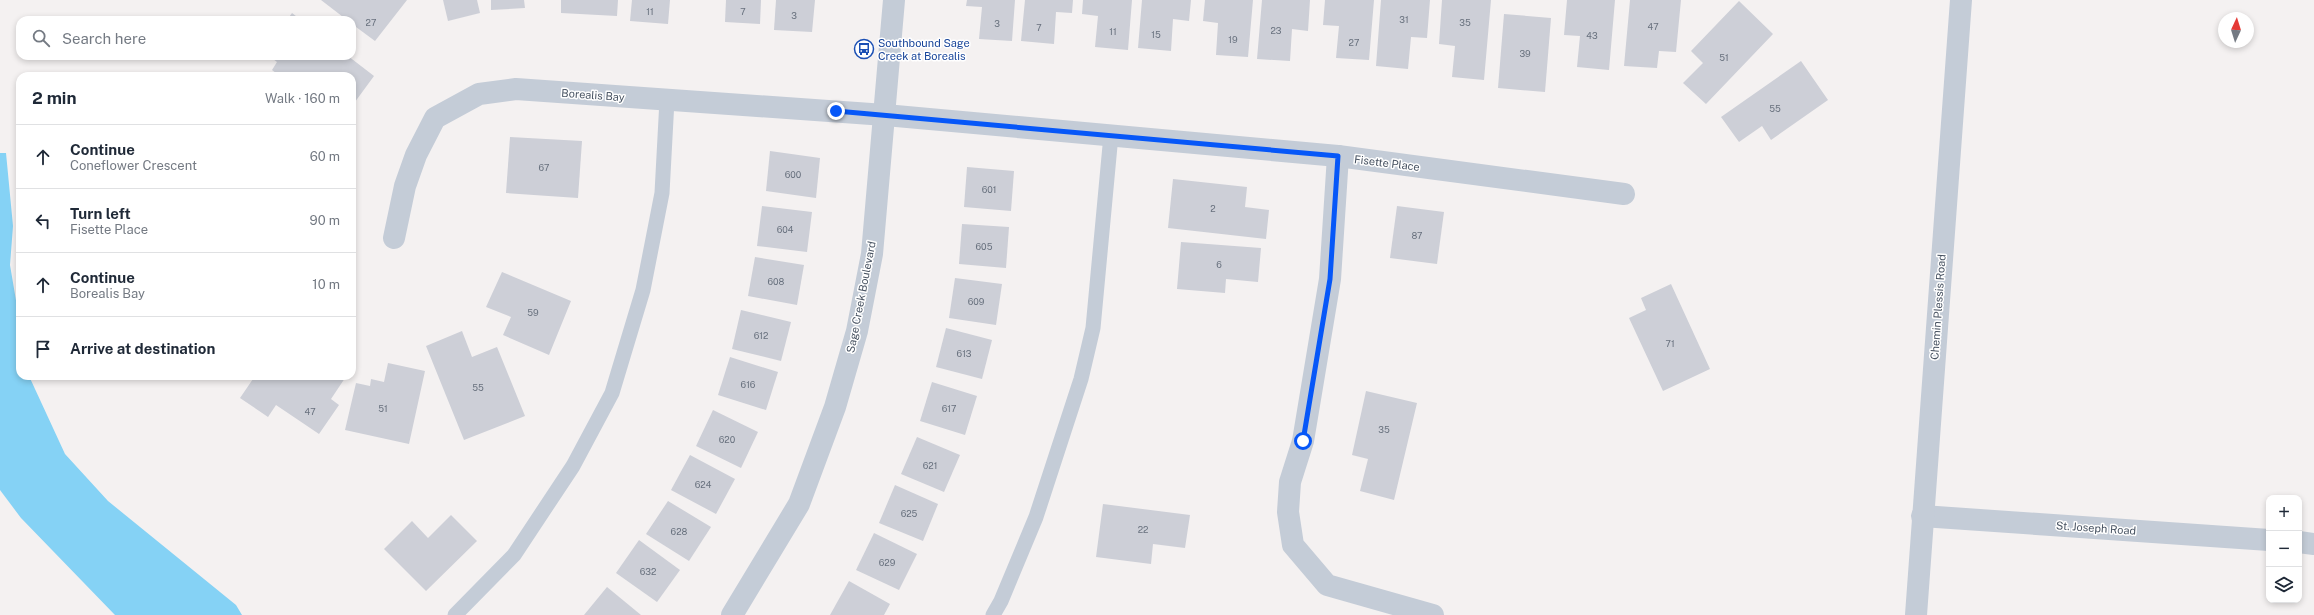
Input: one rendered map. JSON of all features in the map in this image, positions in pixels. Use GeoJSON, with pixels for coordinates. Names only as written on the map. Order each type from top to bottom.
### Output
{"type":"FeatureCollection","features":[{"type":"Feature","properties":{"kind":"street","name":"Sage Creek Boulevard"},"geometry":{"type":"LineString","coordinates":[[732,615],[799,504],[835,407],[857,331],[872,254],[886,115],[894,0]]}},
{"type":"Feature","properties":{"kind":"street","name":"Chemin Plessis Road"},"geometry":{"type":"LineString","coordinates":[[1916,615],[1922,516],[1961,0]]}},
{"type":"Feature","properties":{"kind":"street","name":"Borealis Bay"},"geometry":{"type":"LineString","coordinates":[[394,238],[405,186],[416,156],[435,118],[480,94],[516,90],[886,115]]}},
{"type":"Feature","properties":{"kind":"street","name":"Fisette Place"},"geometry":{"type":"LineString","coordinates":[[886,115],[1338,156],[1624,194]]}},
{"type":"Feature","properties":{"kind":"street"},"geometry":{"type":"LineString","coordinates":[[1338,156],[1330,279],[1303,441],[1290,482],[1288,512],[1293,545],[1327,585],[1434,615]]}},
{"type":"Feature","properties":{"kind":"street","name":"St. Joseph Road"},"geometry":{"type":"LineString","coordinates":[[1922,516],[2266,540]]}},
{"type":"Feature","properties":{"kind":"street"},"geometry":{"type":"LineString","coordinates":[[2302,542],[2314,544]]}},
{"type":"Feature","properties":{"kind":"lane"},"geometry":{"type":"LineString","coordinates":[[455,615],[514,555],[573,466],[612,393],[643,290],[662,193],[667,100]]}},
{"type":"Feature","properties":{"kind":"lane"},"geometry":{"type":"LineString","coordinates":[[993,615],[1001,601],[1036,517],[1081,379],[1093,328],[1111,136]]}},
{"type":"Feature","properties":{"kind":"water"},"geometry":{"type":"Polygon","coordinates":[[[0,153],[6,153],[13,226],[10,265],[16,300],[16,380],[31,380],[65,454],[108,501],[236,605],[242,615],[115,615],[21,518],[0,490],[0,153]]]}},
{"type":"Feature","properties":{"kind":"building"},"geometry":{"type":"Polygon","coordinates":[[[321,0],[407,0],[375,41],[356,27],[356,16],[342,16],[321,0]]]}},
{"type":"Feature","properties":{"kind":"building"},"geometry":{"type":"Polygon","coordinates":[[[443,0],[477,0],[480,13],[448,21],[443,0]]]}},
{"type":"Feature","properties":{"kind":"building"},"geometry":{"type":"Polygon","coordinates":[[[491,0],[524,0],[525,8],[491,10],[491,0]]]}},
{"type":"Feature","properties":{"kind":"building"},"geometry":{"type":"Polygon","coordinates":[[[561,0],[618,0],[617,16],[561,13],[561,0]]]}},
{"type":"Feature","properties":{"kind":"building"},"geometry":{"type":"Polygon","coordinates":[[[632,0],[670,0],[668,24],[630,21],[632,0]]]}},
{"type":"Feature","properties":{"kind":"building"},"geometry":{"type":"Polygon","coordinates":[[[726,0],[761,0],[760,24],[725,22],[726,0]]]}},
{"type":"Feature","properties":{"kind":"building"},"geometry":{"type":"Polygon","coordinates":[[[776,0],[815,0],[812,32],[774,30],[776,0]]]}},
{"type":"Feature","properties":{"kind":"building"},"geometry":{"type":"Polygon","coordinates":[[[967,0],[1015,0],[1012,41],[979,39],[982,7],[966,6],[967,0]]]}},
{"type":"Feature","properties":{"kind":"building"},"geometry":{"type":"Polygon","coordinates":[[[1025,0],[1073,0],[1072,13],[1056,12],[1054,44],[1021,41],[1025,0]]]}},
{"type":"Feature","properties":{"kind":"building"},"geometry":{"type":"Polygon","coordinates":[[[1083,0],[1132,0],[1128,50],[1095,47],[1098,16],[1082,14],[1083,0]]]}},
{"type":"Feature","properties":{"kind":"building"},"geometry":{"type":"Polygon","coordinates":[[[1142,0],[1191,0],[1189,21],[1173,19],[1171,51],[1138,48],[1142,0]]]}},
{"type":"Feature","properties":{"kind":"building"},"geometry":{"type":"Polygon","coordinates":[[[1205,0],[1253,0],[1248,57],[1216,55],[1218,23],[1203,21],[1205,0]]]}},
{"type":"Feature","properties":{"kind":"building"},"geometry":{"type":"Polygon","coordinates":[[[1262,0],[1310,0],[1308,31],[1292,29],[1290,61],[1257,59],[1262,0]]]}},
{"type":"Feature","properties":{"kind":"building"},"geometry":{"type":"Polygon","coordinates":[[[1325,0],[1374,0],[1369,60],[1336,58],[1339,26],[1323,25],[1325,0]]]}},
{"type":"Feature","properties":{"kind":"building"},"geometry":{"type":"Polygon","coordinates":[[[1381,0],[1430,0],[1427,38],[1411,37],[1408,69],[1376,66],[1381,0]]]}},
{"type":"Feature","properties":{"kind":"building"},"geometry":{"type":"Polygon","coordinates":[[[1442,0],[1491,0],[1484,80],[1452,77],[1455,46],[1439,44],[1442,0]]]}},
{"type":"Feature","properties":{"kind":"building"},"geometry":{"type":"Polygon","coordinates":[[[1567,0],[1615,0],[1609,70],[1577,67],[1580,36],[1564,35],[1567,0]]]}},
{"type":"Feature","properties":{"kind":"building"},"geometry":{"type":"Polygon","coordinates":[[[1630,0],[1681,0],[1676,52],[1659,51],[1657,68],[1624,66],[1630,0]]]}},
{"type":"Feature","properties":{"kind":"building"},"geometry":{"type":"Polygon","coordinates":[[[1739,1],[1773,34],[1706,104],[1683,83],[1703,63],[1691,51],[1739,1]]]}},
{"type":"Feature","properties":{"kind":"building"},"geometry":{"type":"Polygon","coordinates":[[[1504,14],[1551,18],[1545,92],[1498,88],[1504,14]]]}},
{"type":"Feature","properties":{"kind":"building"},"geometry":{"type":"Polygon","coordinates":[[[274,60],[353,60],[374,76],[356,101],[356,72],[275,72],[272,70],[277,62],[274,60]]]}},
{"type":"Feature","properties":{"kind":"building"},"geometry":{"type":"Polygon","coordinates":[[[1801,61],[1828,100],[1771,140],[1762,126],[1739,142],[1721,117],[1801,61]]]}},
{"type":"Feature","properties":{"kind":"building"},"geometry":{"type":"Polygon","coordinates":[[[510,137],[582,141],[578,198],[506,193],[510,137]]]}},
{"type":"Feature","properties":{"kind":"building"},"geometry":{"type":"Polygon","coordinates":[[[770,151],[820,158],[816,198],[766,191],[770,151]]]}},
{"type":"Feature","properties":{"kind":"building"},"geometry":{"type":"Polygon","coordinates":[[[967,167],[1014,171],[1011,211],[964,207],[967,167]]]}},
{"type":"Feature","properties":{"kind":"building"},"geometry":{"type":"Polygon","coordinates":[[[1173,179],[1247,187],[1245,207],[1269,210],[1266,239],[1168,228],[1173,179]]]}},
{"type":"Feature","properties":{"kind":"building"},"geometry":{"type":"Polygon","coordinates":[[[762,206],[812,212],[807,252],[757,246],[762,206]]]}},
{"type":"Feature","properties":{"kind":"building"},"geometry":{"type":"Polygon","coordinates":[[[1397,206],[1444,212],[1437,264],[1390,258],[1397,206]]]}},
{"type":"Feature","properties":{"kind":"building"},"geometry":{"type":"Polygon","coordinates":[[[962,224],[1009,227],[1006,268],[959,264],[962,224]]]}},
{"type":"Feature","properties":{"kind":"building"},"geometry":{"type":"Polygon","coordinates":[[[1181,242],[1261,248],[1258,282],[1226,279],[1225,293],[1177,289],[1181,242]]]}},
{"type":"Feature","properties":{"kind":"building"},"geometry":{"type":"Polygon","coordinates":[[[755,257],[804,265],[797,305],[748,296],[755,257]]]}},
{"type":"Feature","properties":{"kind":"building"},"geometry":{"type":"Polygon","coordinates":[[[502,272],[571,301],[549,355],[503,335],[511,317],[486,307],[502,272]]]}},
{"type":"Feature","properties":{"kind":"building"},"geometry":{"type":"Polygon","coordinates":[[[955,278],[1002,284],[996,325],[949,318],[955,278]]]}},
{"type":"Feature","properties":{"kind":"building"},"geometry":{"type":"Polygon","coordinates":[[[1671,284],[1710,369],[1663,391],[1629,318],[1646,310],[1641,298],[1671,284]]]}},
{"type":"Feature","properties":{"kind":"building"},"geometry":{"type":"Polygon","coordinates":[[[741,310],[791,322],[781,361],[732,349],[741,310]]]}},
{"type":"Feature","properties":{"kind":"building"},"geometry":{"type":"Polygon","coordinates":[[[946,328],[992,340],[982,379],[936,367],[946,328]]]}},
{"type":"Feature","properties":{"kind":"building"},"geometry":{"type":"Polygon","coordinates":[[[462,331],[472,357],[497,347],[525,416],[464,440],[426,346],[462,331]]]}},
{"type":"Feature","properties":{"kind":"building"},"geometry":{"type":"Polygon","coordinates":[[[730,357],[778,372],[766,410],[718,395],[730,357]]]}},
{"type":"Feature","properties":{"kind":"building"},"geometry":{"type":"Polygon","coordinates":[[[388,363],[425,371],[409,444],[345,430],[356,383],[370,386],[371,379],[384,382],[388,363]]]}},
{"type":"Feature","properties":{"kind":"building"},"geometry":{"type":"Polygon","coordinates":[[[252,380],[344,380],[331,399],[339,405],[319,434],[276,405],[268,417],[240,398],[252,380]]]}},
{"type":"Feature","properties":{"kind":"building"},"geometry":{"type":"Polygon","coordinates":[[[932,382],[977,396],[965,435],[920,421],[932,382]]]}},
{"type":"Feature","properties":{"kind":"building"},"geometry":{"type":"Polygon","coordinates":[[[1366,391],[1417,403],[1394,500],[1360,491],[1368,459],[1352,455],[1366,391]]]}},
{"type":"Feature","properties":{"kind":"building"},"geometry":{"type":"Polygon","coordinates":[[[713,410],[758,432],[741,468],[696,446],[713,410]]]}},
{"type":"Feature","properties":{"kind":"building"},"geometry":{"type":"Polygon","coordinates":[[[917,437],[960,455],[944,492],[901,474],[917,437]]]}},
{"type":"Feature","properties":{"kind":"building"},"geometry":{"type":"Polygon","coordinates":[[[690,455],[735,479],[716,514],[671,490],[690,455]]]}},
{"type":"Feature","properties":{"kind":"building"},"geometry":{"type":"Polygon","coordinates":[[[895,485],[938,504],[923,541],[879,523],[895,485]]]}},
{"type":"Feature","properties":{"kind":"building"},"geometry":{"type":"Polygon","coordinates":[[[668,501],[711,527],[689,561],[646,534],[668,501]]]}},
{"type":"Feature","properties":{"kind":"building"},"geometry":{"type":"Polygon","coordinates":[[[1103,504],[1190,515],[1185,548],[1153,544],[1151,564],[1096,557],[1103,504]]]}},
{"type":"Feature","properties":{"kind":"building"},"geometry":{"type":"Polygon","coordinates":[[[451,515],[477,541],[426,591],[384,549],[412,521],[428,538],[451,515]]]}},
{"type":"Feature","properties":{"kind":"building"},"geometry":{"type":"Polygon","coordinates":[[[874,533],[917,554],[899,590],[856,570],[874,533]]]}},
{"type":"Feature","properties":{"kind":"building"},"geometry":{"type":"Polygon","coordinates":[[[639,540],[680,570],[657,602],[616,573],[639,540]]]}},
{"type":"Feature","properties":{"kind":"building"},"geometry":{"type":"Polygon","coordinates":[[[849,581],[890,604],[884,615],[830,615],[849,581]]]}},
{"type":"Feature","properties":{"kind":"building"},"geometry":{"type":"Polygon","coordinates":[[[607,587],[641,615],[584,615],[607,587]]]}},
{"type":"Feature","properties":{"kind":"place","name":"Southbound Sage Creek at Borealis"},"geometry":{"type":"Point","coordinates":[864,49]}},
{"type":"Feature","properties":{"kind":"route"},"geometry":{"type":"LineString","coordinates":[[836,111],[1338,156],[1330,279],[1303,441]]}}]}
